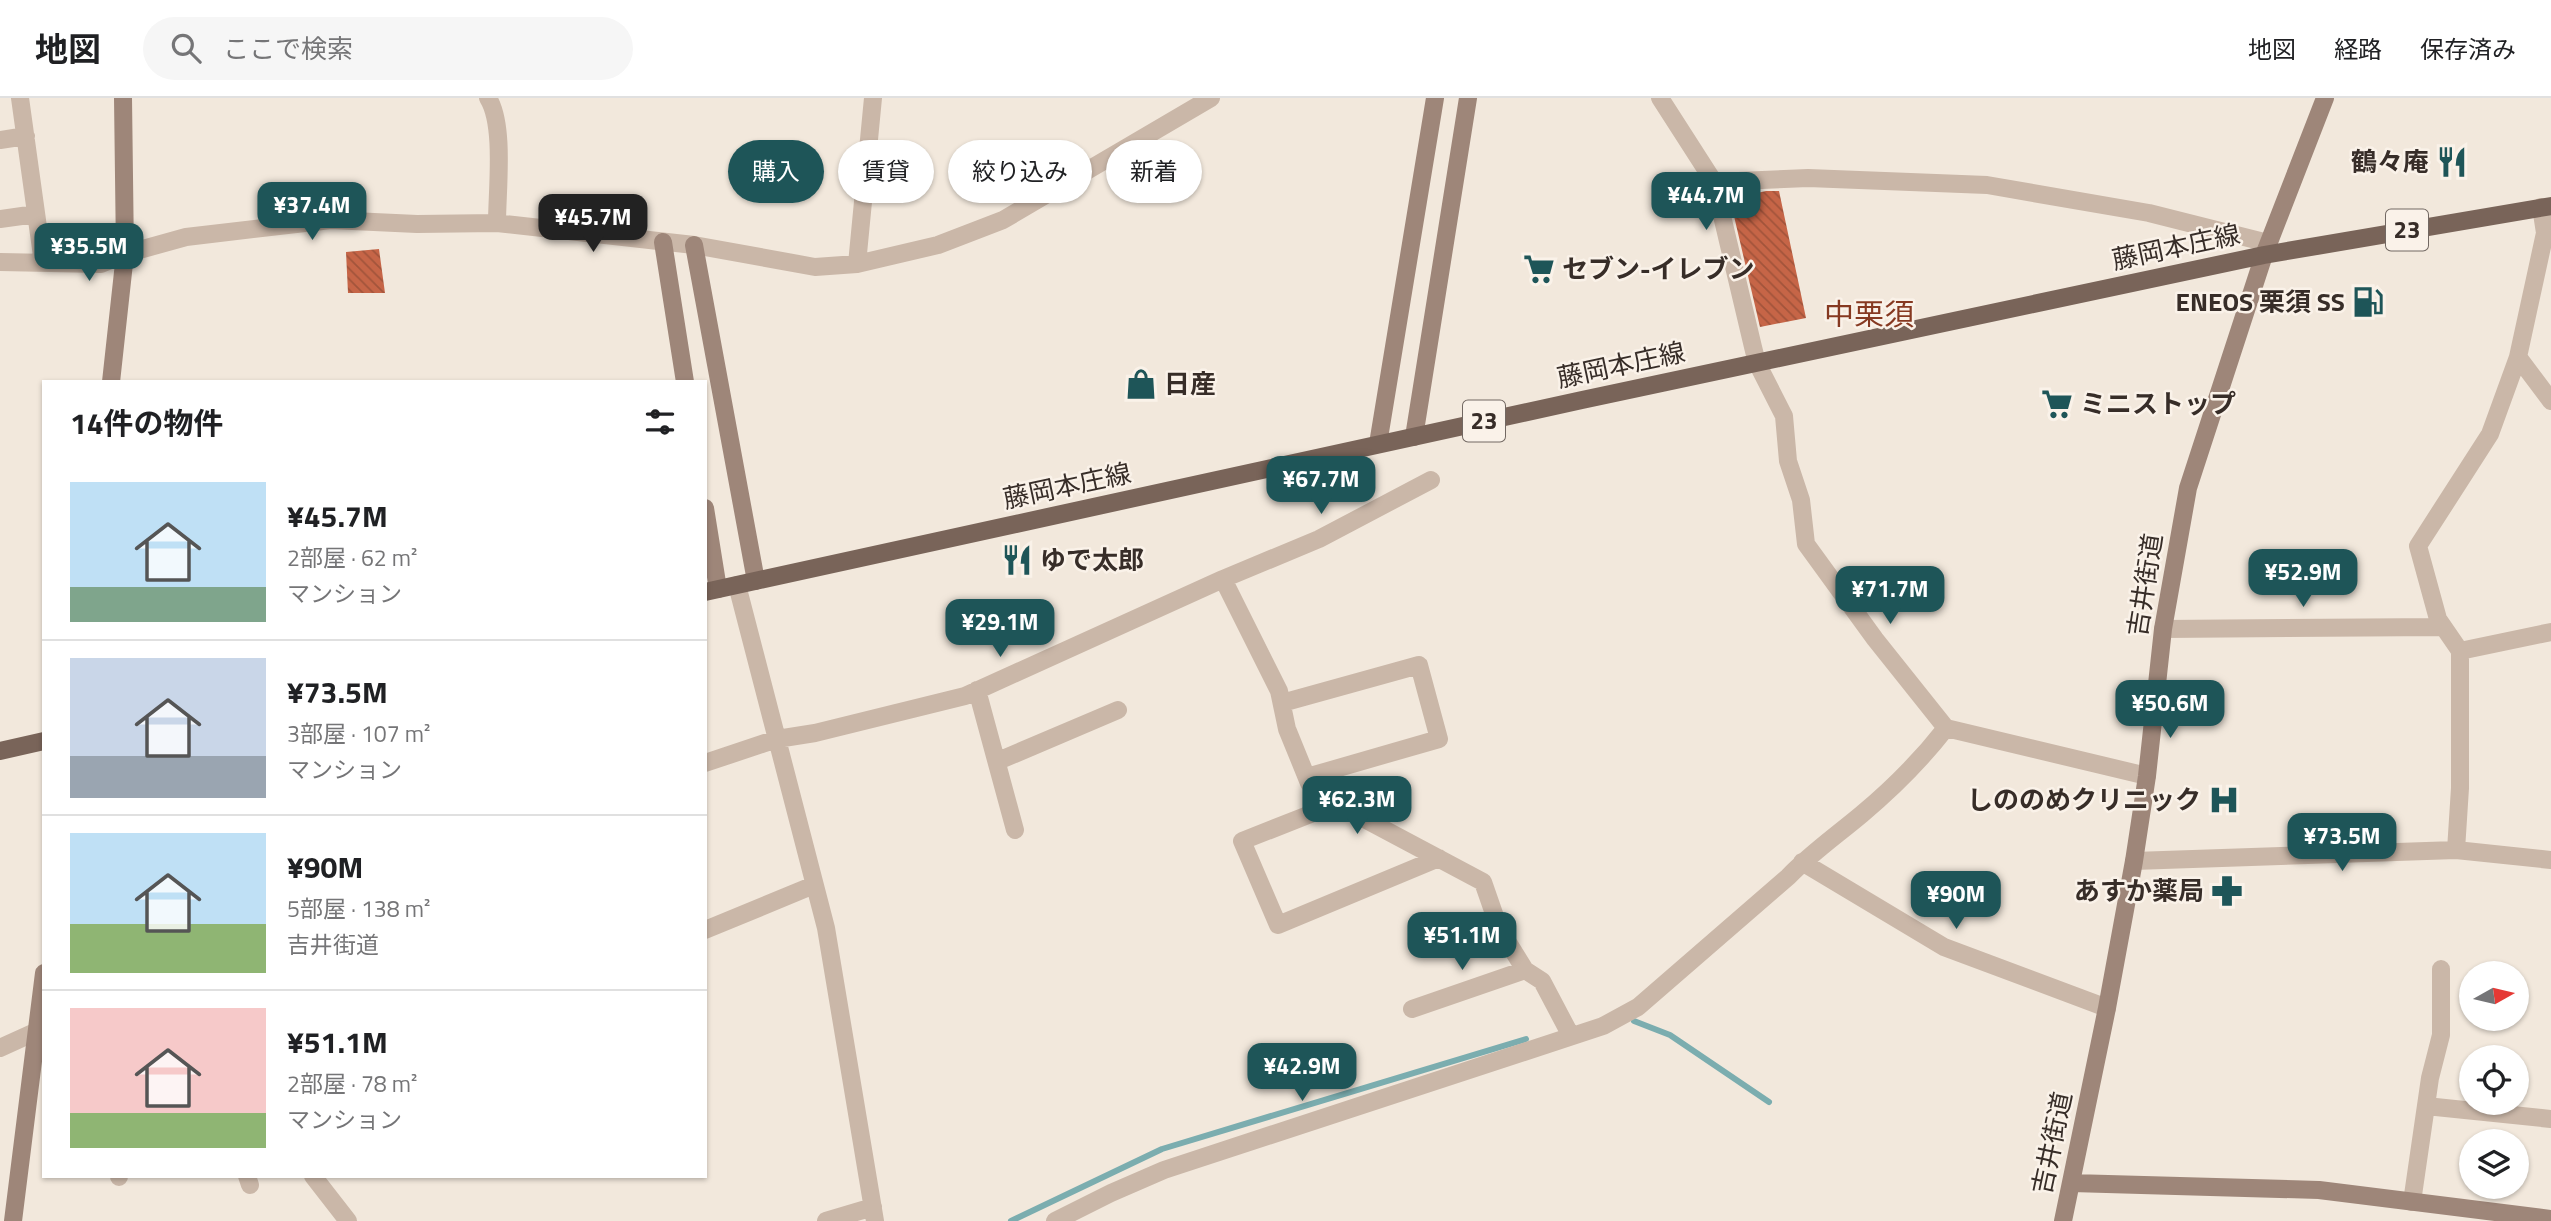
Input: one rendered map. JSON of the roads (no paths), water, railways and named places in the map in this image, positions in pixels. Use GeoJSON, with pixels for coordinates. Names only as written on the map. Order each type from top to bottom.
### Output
{"type":"FeatureCollection","features":[{"type":"Feature","properties":{"kind":"main road","name":"藤岡本庄線"},"geometry":{"type":"LineString","coordinates":[[712,590],[2266,249],[2546,207]]}},
{"type":"Feature","properties":{"kind":"main road"},"geometry":{"type":"LineString","coordinates":[[0,751],[42,741]]}},
{"type":"Feature","properties":{"kind":"street"},"geometry":{"type":"LineString","coordinates":[[20,98],[43,263]]}},
{"type":"Feature","properties":{"kind":"street"},"geometry":{"type":"LineString","coordinates":[[111,380],[125,254],[123,98]]}},
{"type":"Feature","properties":{"kind":"street"},"geometry":{"type":"LineString","coordinates":[[488,98],[495,108],[498,135],[497,223]]}},
{"type":"Feature","properties":{"kind":"street"},"geometry":{"type":"LineString","coordinates":[[857,264],[873,98]]}},
{"type":"Feature","properties":{"kind":"street"},"geometry":{"type":"LineString","coordinates":[[0,262],[101,264],[125,254],[186,237],[331,220],[416,224],[497,223],[694,245],[816,267],[857,264],[938,245],[1003,220],[1211,98]]}},
{"type":"Feature","properties":{"kind":"street"},"geometry":{"type":"LineString","coordinates":[[1378,444],[1435,98]]}},
{"type":"Feature","properties":{"kind":"street"},"geometry":{"type":"LineString","coordinates":[[1414,436],[1468,98]]}},
{"type":"Feature","properties":{"kind":"street"},"geometry":{"type":"LineString","coordinates":[[1660,98],[1714,182],[1758,362],[1784,416],[1788,461],[1801,500],[1806,544],[1875,639],[1946,729],[2147,776]]}},
{"type":"Feature","properties":{"kind":"street","name":"吉井街道"},"geometry":{"type":"LineString","coordinates":[[2063,1221],[2134,860],[2147,776],[2163,629],[2188,488],[2266,249],[2325,98]]}},
{"type":"Feature","properties":{"kind":"street"},"geometry":{"type":"LineString","coordinates":[[0,140],[26,136]]}},
{"type":"Feature","properties":{"kind":"street"},"geometry":{"type":"LineString","coordinates":[[1714,182],[1808,178],[1987,185],[2149,213],[2266,249]]}},
{"type":"Feature","properties":{"kind":"street"},"geometry":{"type":"LineString","coordinates":[[2456,850],[2460,651],[2438,619],[2418,546],[2490,434],[2518,357],[2545,233],[2546,207]]}},
{"type":"Feature","properties":{"kind":"street"},"geometry":{"type":"LineString","coordinates":[[0,219],[36,214]]}},
{"type":"Feature","properties":{"kind":"street"},"geometry":{"type":"LineString","coordinates":[[663,242],[685,380]]}},
{"type":"Feature","properties":{"kind":"street"},"geometry":{"type":"LineString","coordinates":[[694,245],[756,581]]}},
{"type":"Feature","properties":{"kind":"street"},"geometry":{"type":"LineString","coordinates":[[2518,357],[2551,401]]}},
{"type":"Feature","properties":{"kind":"street"},"geometry":{"type":"LineString","coordinates":[[707,762],[777,739],[825,731],[965,696],[1223,579],[1319,539],[1431,480]]}},
{"type":"Feature","properties":{"kind":"street"},"geometry":{"type":"LineString","coordinates":[[707,531],[712,590]]}},
{"type":"Feature","properties":{"kind":"street"},"geometry":{"type":"LineString","coordinates":[[1223,579],[1270,671],[1282,703],[1287,729],[1309,783],[1326,799],[1483,882],[1499,928],[1525,970],[1542,981],[1571,1036]]}},
{"type":"Feature","properties":{"kind":"street"},"geometry":{"type":"LineString","coordinates":[[737,584],[826,928],[874,1214],[827,1221]]}},
{"type":"Feature","properties":{"kind":"street"},"geometry":{"type":"LineString","coordinates":[[2163,629],[2443,627]]}},
{"type":"Feature","properties":{"kind":"street"},"geometry":{"type":"LineString","coordinates":[[2460,651],[2551,632]]}},
{"type":"Feature","properties":{"kind":"street"},"geometry":{"type":"LineString","coordinates":[[1282,703],[1419,665],[1439,739],[1307,777]]}},
{"type":"Feature","properties":{"kind":"street"},"geometry":{"type":"LineString","coordinates":[[977,690],[1015,830]]}},
{"type":"Feature","properties":{"kind":"street"},"geometry":{"type":"LineString","coordinates":[[998,761],[1118,710]]}},
{"type":"Feature","properties":{"kind":"street"},"geometry":{"type":"LineString","coordinates":[[1055,1221],[1164,1170],[1603,1026],[1638,1007],[1802,862],[1865,811],[1920,761],[1946,729]]}},
{"type":"Feature","properties":{"kind":"street"},"geometry":{"type":"LineString","coordinates":[[1336,804],[1242,841],[1278,925],[1439,858]]}},
{"type":"Feature","properties":{"kind":"street"},"geometry":{"type":"LineString","coordinates":[[2134,860],[2456,850],[2551,860]]}},
{"type":"Feature","properties":{"kind":"street"},"geometry":{"type":"LineString","coordinates":[[1802,862],[1944,947],[2107,1008]]}},
{"type":"Feature","properties":{"kind":"street"},"geometry":{"type":"LineString","coordinates":[[707,929],[814,886]]}},
{"type":"Feature","properties":{"kind":"street"},"geometry":{"type":"LineString","coordinates":[[2412,1202],[2430,1078],[2441,1035],[2441,968]]}},
{"type":"Feature","properties":{"kind":"street"},"geometry":{"type":"LineString","coordinates":[[1412,1009],[1525,970]]}},
{"type":"Feature","properties":{"kind":"street"},"geometry":{"type":"LineString","coordinates":[[13,1221],[42,1002]]}},
{"type":"Feature","properties":{"kind":"street"},"geometry":{"type":"LineString","coordinates":[[0,1048],[40,1030]]}},
{"type":"Feature","properties":{"kind":"street"},"geometry":{"type":"LineString","coordinates":[[2426,1106],[2551,1119]]}},
{"type":"Feature","properties":{"kind":"street"},"geometry":{"type":"LineString","coordinates":[[315,1178],[348,1221]]}},
{"type":"Feature","properties":{"kind":"street"},"geometry":{"type":"LineString","coordinates":[[2072,1182],[2319,1190],[2551,1219]]}},
{"type":"Feature","properties":{"kind":"waterway"},"geometry":{"type":"LineString","coordinates":[[1634,1021],[1670,1035],[1769,1102]]}},
{"type":"Feature","properties":{"kind":"waterway"},"geometry":{"type":"LineString","coordinates":[[1011,1221],[1162,1149],[1526,1039]]}},
{"type":"Feature","properties":{"kind":"place","name":"鶴々庵"},"geometry":{"type":"Point","coordinates":[2452,162]}},
{"type":"Feature","properties":{"kind":"place","name":"セブン-イレブン"},"geometry":{"type":"Point","coordinates":[1539,269]}},
{"type":"Feature","properties":{"kind":"place","name":"ENEOS 栗須 SS"},"geometry":{"type":"Point","coordinates":[2368,302]}},
{"type":"Feature","properties":{"kind":"place","name":"日産"},"geometry":{"type":"Point","coordinates":[1141,384]}},
{"type":"Feature","properties":{"kind":"place","name":"ミニストップ"},"geometry":{"type":"Point","coordinates":[2057,404]}},
{"type":"Feature","properties":{"kind":"place","name":"ゆで太郎"},"geometry":{"type":"Point","coordinates":[1017,560]}},
{"type":"Feature","properties":{"kind":"place","name":"しののめクリニック"},"geometry":{"type":"Point","coordinates":[2224,800]}},
{"type":"Feature","properties":{"kind":"place","name":"あすか薬局"},"geometry":{"type":"Point","coordinates":[2227,891]}},
{"type":"Feature","properties":{"kind":"district","name":"中栗須"},"geometry":{"type":"Point","coordinates":[1869,315]}}]}
